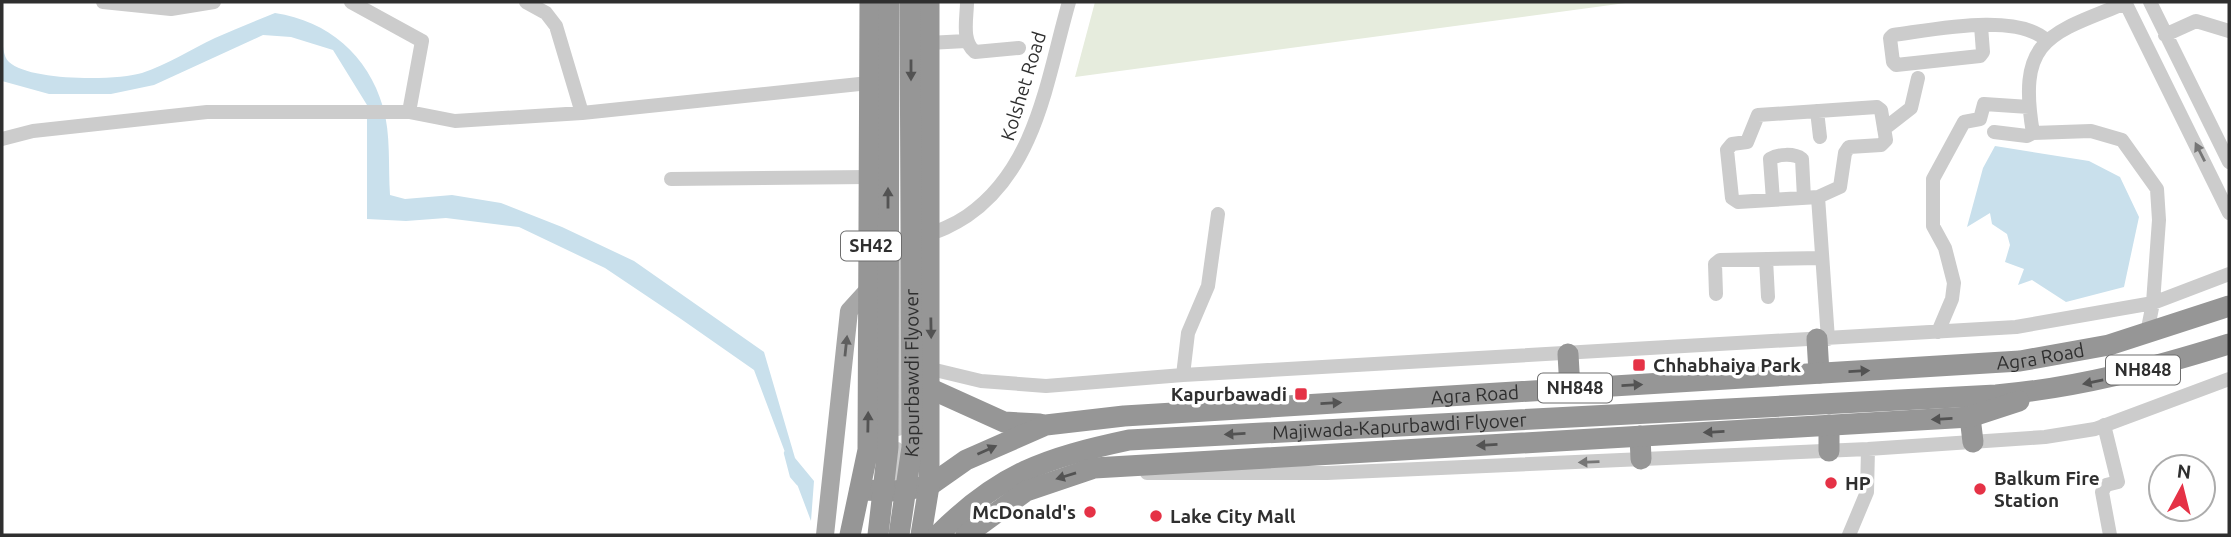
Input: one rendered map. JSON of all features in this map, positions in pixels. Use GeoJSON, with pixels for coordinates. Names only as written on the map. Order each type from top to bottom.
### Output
{"type":"FeatureCollection","features":[{"type":"Feature","properties":{"kind":"highway","name":"SH42"},"geometry":{"type":"LineString","coordinates":[[850,535],[868,450],[870,2]]}},
{"type":"Feature","properties":{"kind":"highway","name":"Kapurbawdi Flyover"},"geometry":{"type":"LineString","coordinates":[[877,535],[888,447],[889,2]]}},
{"type":"Feature","properties":{"kind":"highway","name":"Kapurbawdi Flyover"},"geometry":{"type":"LineString","coordinates":[[900,535],[912,447],[910,2]]}},
{"type":"Feature","properties":{"kind":"highway","name":"SH42"},"geometry":{"type":"LineString","coordinates":[[921,535],[929,486],[931,379],[927,235],[929,2]]}},
{"type":"Feature","properties":{"kind":"highway","name":"Agra Road"},"geometry":{"type":"LineString","coordinates":[[860,490],[895,491],[929,486],[966,460],[1046,425],[1124,416],[2020,361],[2109,345],[2229,306]]}},
{"type":"Feature","properties":{"kind":"highway"},"geometry":{"type":"LineString","coordinates":[[1819,373],[1822,339]]}},
{"type":"Feature","properties":{"kind":"highway","name":"NH848"},"geometry":{"type":"LineString","coordinates":[[2054,390],[2118,377],[2229,345]]}},
{"type":"Feature","properties":{"kind":"highway"},"geometry":{"type":"LineString","coordinates":[[1568,354],[1570,388]]}},
{"type":"Feature","properties":{"kind":"highway"},"geometry":{"type":"LineString","coordinates":[[931,379],[1004,422],[1046,425]]}},
{"type":"Feature","properties":{"kind":"highway","name":"Agra Road"},"geometry":{"type":"LineString","coordinates":[[966,535],[1026,491],[1094,468],[1970,417],[2054,390]]}},
{"type":"Feature","properties":{"kind":"highway","name":"Majiwada-Kapurbawdi Flyover"},"geometry":{"type":"LineString","coordinates":[[938,535],[1000,483],[1051,458],[1129,440],[2054,390]]}},
{"type":"Feature","properties":{"kind":"highway"},"geometry":{"type":"LineString","coordinates":[[1970,417],[1973,442]]}},
{"type":"Feature","properties":{"kind":"highway"},"geometry":{"type":"LineString","coordinates":[[1829,425],[1829,451]]}},
{"type":"Feature","properties":{"kind":"highway"},"geometry":{"type":"LineString","coordinates":[[1640,436],[1641,459]]}},
{"type":"Feature","properties":{"kind":"main road"},"geometry":{"type":"LineString","coordinates":[[825,535],[849,311],[869,289]]}},
{"type":"Feature","properties":{"kind":"street"},"geometry":{"type":"LineString","coordinates":[[103,2],[171,9],[214,2]]}},
{"type":"Feature","properties":{"kind":"street"},"geometry":{"type":"LineString","coordinates":[[351,2],[422,41],[409,112]]}},
{"type":"Feature","properties":{"kind":"street"},"geometry":{"type":"LineString","coordinates":[[526,2],[546,13],[556,26],[582,113]]}},
{"type":"Feature","properties":{"kind":"street"},"geometry":{"type":"LineString","coordinates":[[967,2],[966,41],[975,52],[1019,48]]}},
{"type":"Feature","properties":{"kind":"street","name":"Kolshet Road"},"geometry":{"type":"LineString","coordinates":[[895,491],[901,236],[927,235],[958,222],[999,191],[1012,173],[1026,148],[1069,2]]}},
{"type":"Feature","properties":{"kind":"street"},"geometry":{"type":"LineString","coordinates":[[2150,2],[2229,162]]}},
{"type":"Feature","properties":{"kind":"street"},"geometry":{"type":"LineString","coordinates":[[2033,133],[2028,80],[2034,59],[2046,40],[2063,28],[2126,3],[2229,214]]}},
{"type":"Feature","properties":{"kind":"street"},"geometry":{"type":"LineString","coordinates":[[2165,35],[2196,21],[2229,31]]}},
{"type":"Feature","properties":{"kind":"street"},"geometry":{"type":"LineString","coordinates":[[1981,26],[1983,52],[1980,56],[1896,65],[1893,62],[1890,38],[1893,35],[1981,26],[2015,26],[2030,29],[2046,40]]}},
{"type":"Feature","properties":{"kind":"street"},"geometry":{"type":"LineString","coordinates":[[928,43],[966,41]]}},
{"type":"Feature","properties":{"kind":"street"},"geometry":{"type":"LineString","coordinates":[[2159,72],[2180,65]]}},
{"type":"Feature","properties":{"kind":"street"},"geometry":{"type":"LineString","coordinates":[[1884,129],[1911,108],[1918,78]]}},
{"type":"Feature","properties":{"kind":"street"},"geometry":{"type":"LineString","coordinates":[[2,139],[33,131],[207,113],[387,111],[409,112],[455,121],[582,113],[869,83]]}},
{"type":"Feature","properties":{"kind":"street"},"geometry":{"type":"LineString","coordinates":[[1938,332],[1952,299],[1955,284],[1948,256],[1933,226],[1933,179],[1964,122],[1980,120],[1984,104],[2029,107]]}},
{"type":"Feature","properties":{"kind":"street"},"geometry":{"type":"LineString","coordinates":[[1877,107],[1881,110],[1884,129],[1886,140],[1881,145],[1849,148],[1845,153],[1840,187],[1811,198],[1738,202],[1732,198],[1727,149],[1732,144],[1747,142],[1758,115],[1877,107]]}},
{"type":"Feature","properties":{"kind":"street"},"geometry":{"type":"LineString","coordinates":[[1817,111],[1820,137]]}},
{"type":"Feature","properties":{"kind":"street"},"geometry":{"type":"LineString","coordinates":[[1994,132],[2027,136],[2033,133],[2091,131],[2122,140],[2139,160],[2157,189],[2159,220],[2153,303],[2147,333]]}},
{"type":"Feature","properties":{"kind":"street"},"geometry":{"type":"LineString","coordinates":[[1773,200],[1770,159],[1775,156],[1797,155],[1801,159],[1811,198],[1822,258],[1822,339]]}},
{"type":"Feature","properties":{"kind":"street"},"geometry":{"type":"LineString","coordinates":[[671,179],[869,177]]}},
{"type":"Feature","properties":{"kind":"street"},"geometry":{"type":"LineString","coordinates":[[1183,375],[1188,333],[1208,286],[1218,214]]}},
{"type":"Feature","properties":{"kind":"street"},"geometry":{"type":"LineString","coordinates":[[1716,294],[1716,264],[1720,260],[1822,258]]}},
{"type":"Feature","properties":{"kind":"street"},"geometry":{"type":"LineString","coordinates":[[1766,259],[1768,297]]}},
{"type":"Feature","properties":{"kind":"street"},"geometry":{"type":"LineString","coordinates":[[931,379],[1046,387],[1183,375],[1938,332],[2071,319],[2153,303],[2229,274]]}},
{"type":"Feature","properties":{"kind":"street"},"geometry":{"type":"LineString","coordinates":[[1094,468],[1166,475],[1307,473],[1829,451],[2045,437],[2104,425],[2229,379]]}},
{"type":"Feature","properties":{"kind":"street"},"geometry":{"type":"LineString","coordinates":[[2104,425],[2119,488],[2106,485],[2102,492],[2110,535]]}},
{"type":"Feature","properties":{"kind":"street"},"geometry":{"type":"LineString","coordinates":[[1849,535],[1867,492],[1868,449]]}},
{"type":"Feature","properties":{"kind":"green space"},"geometry":{"type":"Polygon","coordinates":[[[1095,2],[1633,2],[1075,77],[1095,2]]]}},
{"type":"Feature","properties":{"kind":"water"},"geometry":{"type":"Polygon","coordinates":[[[275,13],[294,17],[329,33],[356,57],[367,72],[386,117],[390,195],[405,199],[452,195],[501,203],[562,227],[634,261],[764,352],[795,458],[814,481],[811,521],[754,370],[681,319],[605,268],[519,227],[446,218],[406,221],[367,219],[367,105],[333,50],[291,37],[263,35],[154,85],[111,94],[49,94],[2,81],[2,36],[7,60],[19,68],[35,73],[73,78],[130,76],[152,69],[215,38],[275,13]]]}},
{"type":"Feature","properties":{"kind":"water"},"geometry":{"type":"Polygon","coordinates":[[[1995,146],[2089,161],[2120,177],[2139,217],[2124,287],[2066,302],[2032,280],[2018,285],[2024,269],[2005,262],[2010,245],[2007,234],[1992,224],[1990,213],[1967,227],[1983,168],[1995,146]]]}},
{"type":"Feature","properties":{"kind":"waterway"},"geometry":{"type":"LineString","coordinates":[[786,453],[792,476],[798,483]]}},
{"type":"Feature","properties":{"kind":"place","name":"Chhabhaiya Park"},"geometry":{"type":"Point","coordinates":[1639,365]}},
{"type":"Feature","properties":{"kind":"place","name":"Kapurbawadi"},"geometry":{"type":"Point","coordinates":[1301,394]}},
{"type":"Feature","properties":{"kind":"place","name":"HP"},"geometry":{"type":"Point","coordinates":[1831,483]}},
{"type":"Feature","properties":{"kind":"place","name":"Balkum Fire Station"},"geometry":{"type":"Point","coordinates":[1980,489]}},
{"type":"Feature","properties":{"kind":"place","name":"McDonald's"},"geometry":{"type":"Point","coordinates":[1090,512]}},
{"type":"Feature","properties":{"kind":"place","name":"Lake City Mall"},"geometry":{"type":"Point","coordinates":[1156,516]}}]}
